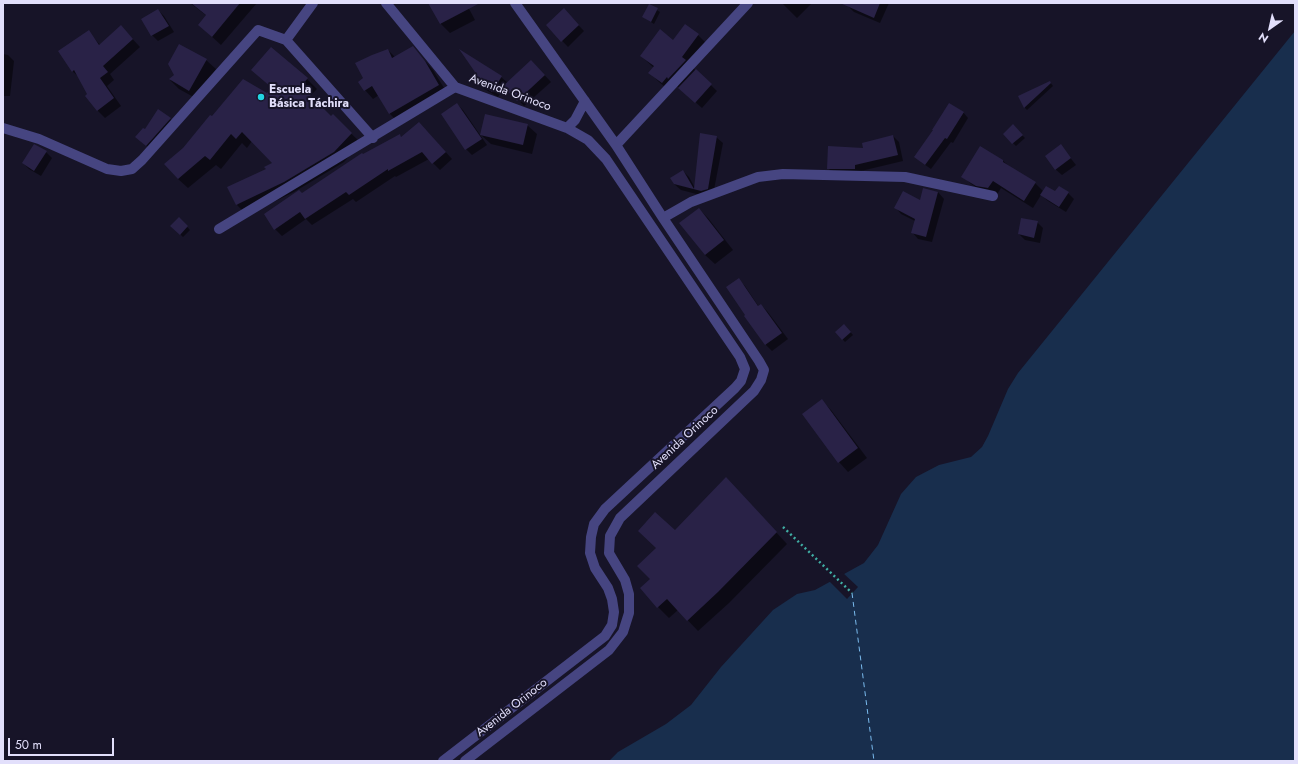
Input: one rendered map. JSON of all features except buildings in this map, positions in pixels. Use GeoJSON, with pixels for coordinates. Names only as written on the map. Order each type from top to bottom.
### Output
{"type":"FeatureCollection","features":[{"type":"Feature","properties":{"kind":"street"},"geometry":{"type":"LineString","coordinates":[[286,40],[313,3]]}},
{"type":"Feature","properties":{"kind":"street","name":"Avenida Orinoco"},"geometry":{"type":"LineString","coordinates":[[386,3],[455,87],[568,128],[588,140],[606,159],[740,357],[745,370],[741,381],[735,388],[605,509],[594,524],[590,553],[595,568],[608,588],[612,599],[614,612],[612,624],[605,636],[443,761]]}},
{"type":"Feature","properties":{"kind":"street","name":"Avenida Orinoco"},"geometry":{"type":"LineString","coordinates":[[465,761],[609,650],[623,632],[630,612],[629,594],[625,580],[609,553],[610,536],[620,518],[754,391],[761,380],[764,370],[759,360],[663,218],[616,145],[515,3]]}},
{"type":"Feature","properties":{"kind":"street"},"geometry":{"type":"LineString","coordinates":[[616,145],[748,3]]}},
{"type":"Feature","properties":{"kind":"street"},"geometry":{"type":"LineString","coordinates":[[3,128],[39,139],[107,169],[121,171],[132,169],[142,160],[258,30],[286,40],[373,138]]}},
{"type":"Feature","properties":{"kind":"street"},"geometry":{"type":"LineString","coordinates":[[219,229],[373,138],[455,87]]}},
{"type":"Feature","properties":{"kind":"street"},"geometry":{"type":"LineString","coordinates":[[568,128],[575,120],[585,101]]}},
{"type":"Feature","properties":{"kind":"street"},"geometry":{"type":"LineString","coordinates":[[663,218],[691,202],[758,177],[783,174],[905,177],[993,196]]}},
{"type":"Feature","properties":{"kind":"path"},"geometry":{"type":"LineString","coordinates":[[783,526],[852,593]]}},
{"type":"Feature","properties":{"kind":"water"},"geometry":{"type":"Polygon","coordinates":[[[1295,31],[1295,761],[609,761],[618,752],[666,724],[691,705],[721,667],[773,610],[797,594],[815,590],[864,563],[878,545],[901,494],[916,477],[939,465],[971,457],[982,447],[1008,389],[1018,373],[1295,31]]]}},
{"type":"Feature","properties":{"kind":"pier"},"geometry":{"type":"Polygon","coordinates":[[[842,572],[858,587],[847,599],[828,580],[842,572]]]}},
{"type":"Feature","properties":{"kind":"ferry route"},"geometry":{"type":"LineString","coordinates":[[852,593],[874,761]]}},
{"type":"Feature","properties":{"kind":"place","name":"Escuela Básica Táchira"},"geometry":{"type":"Point","coordinates":[261,97]}}]}
